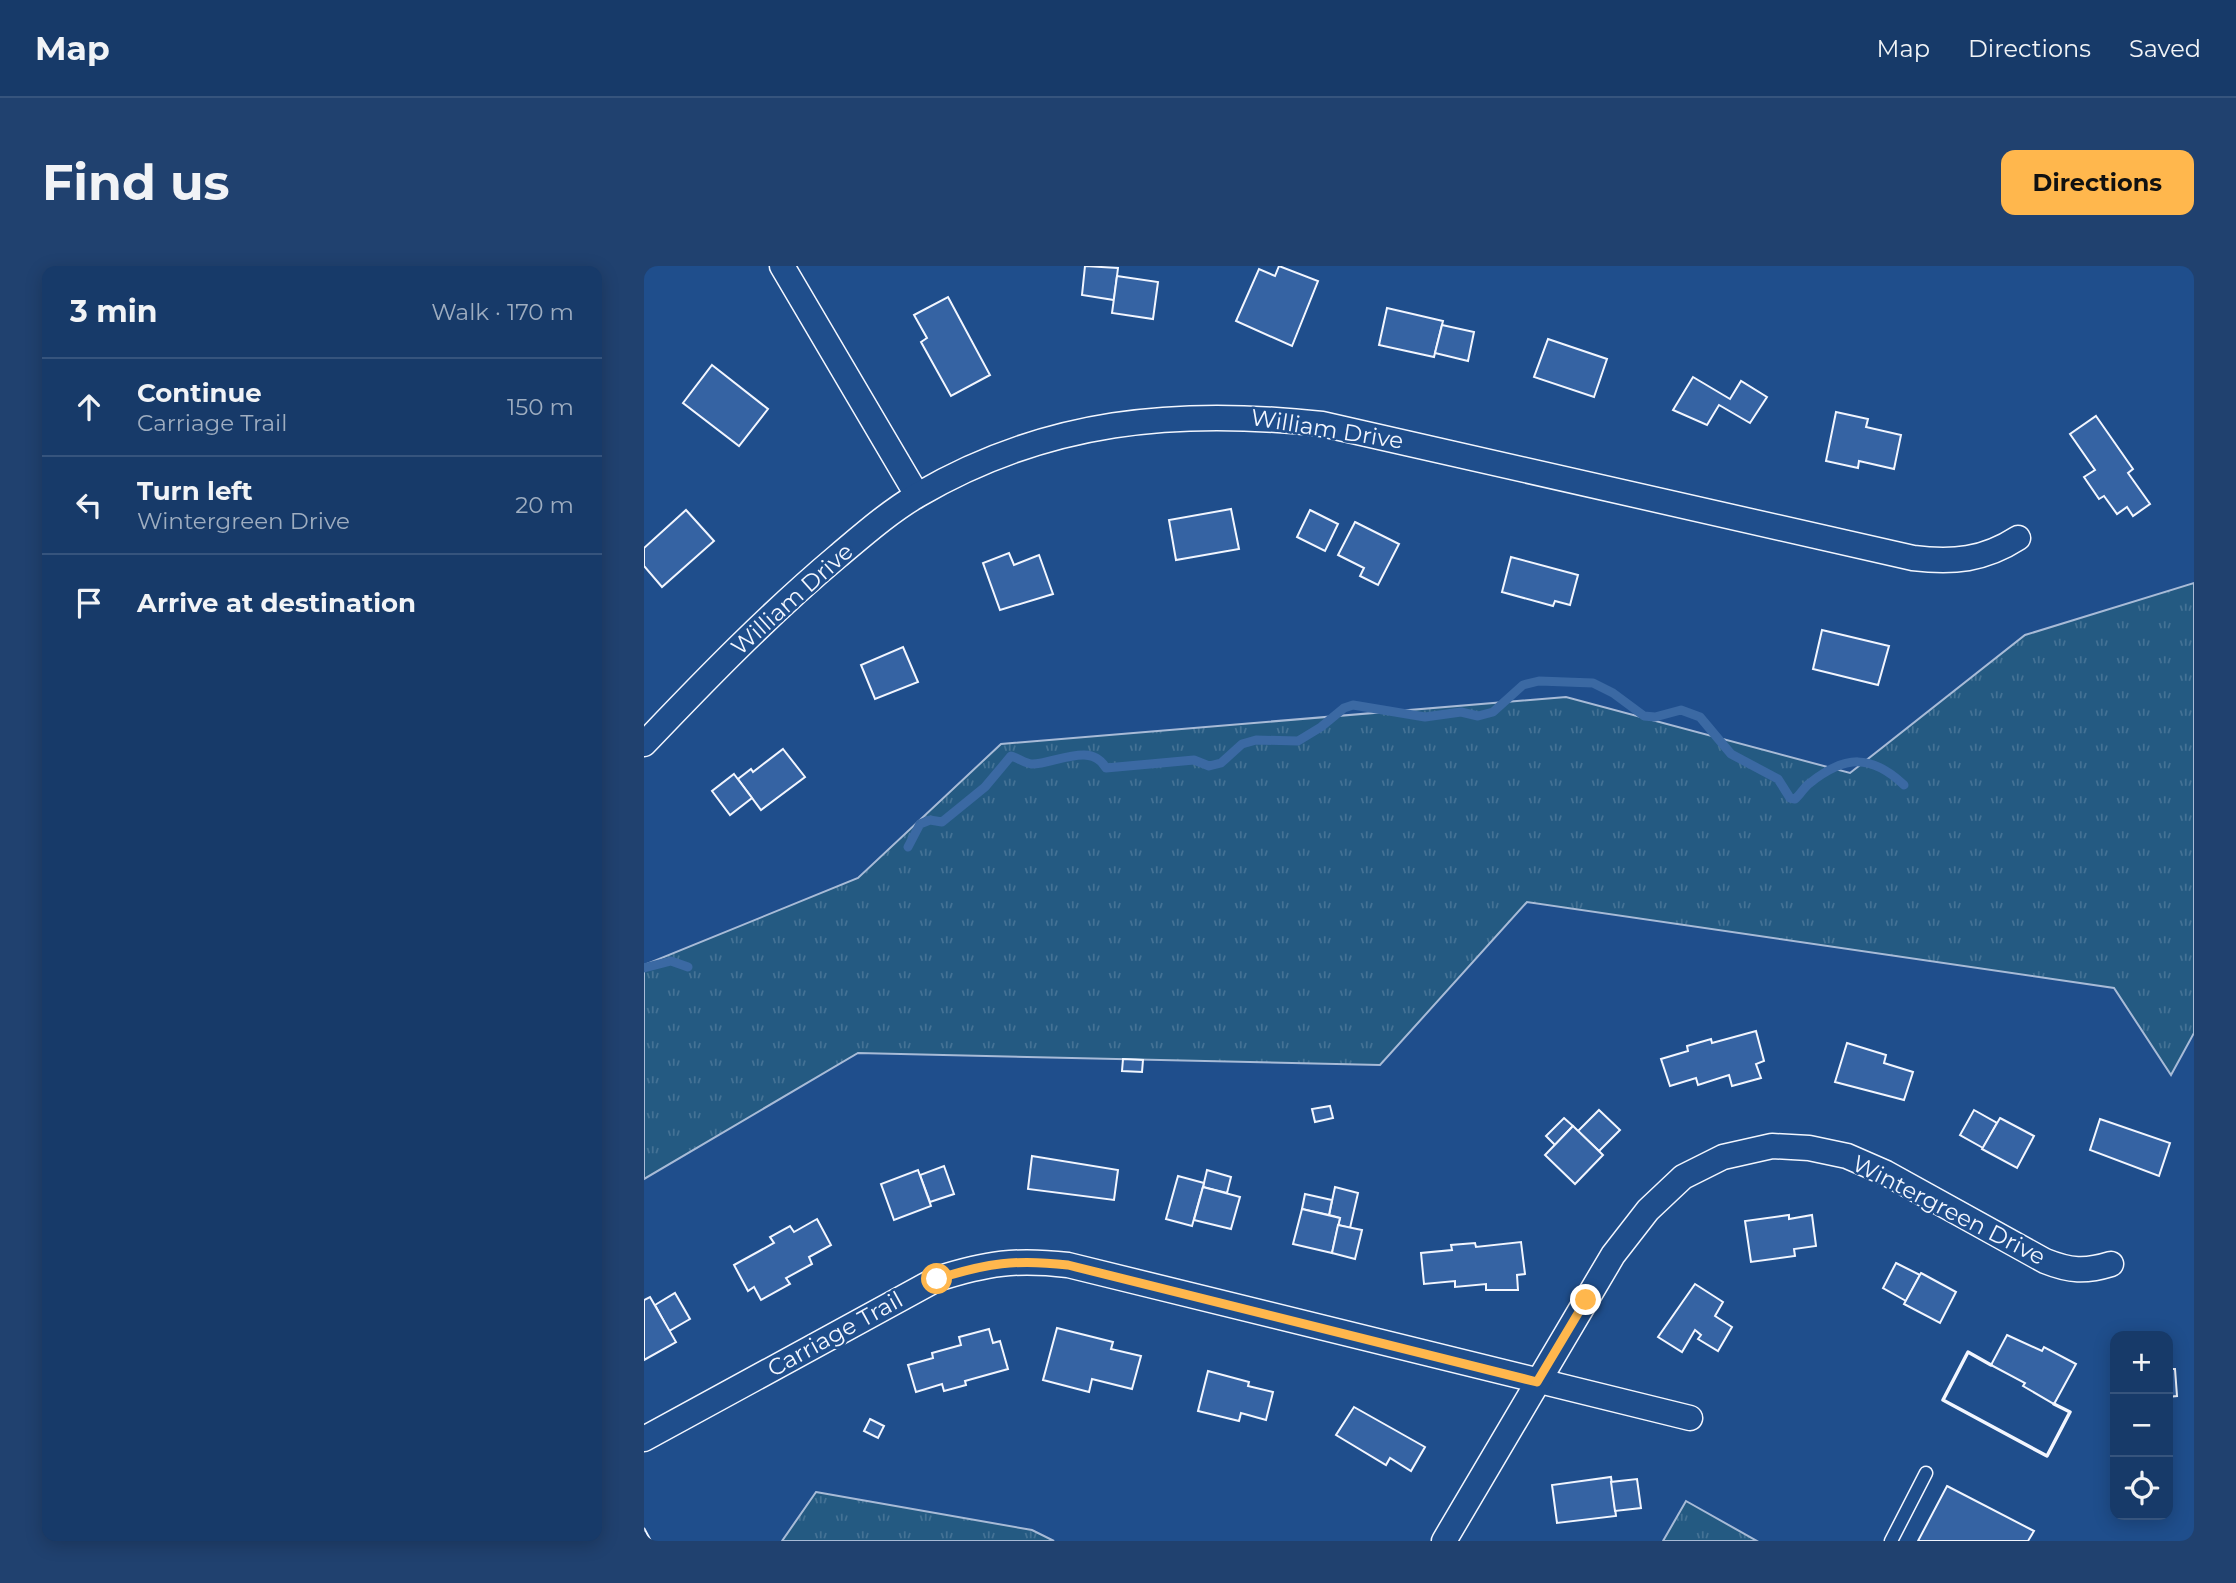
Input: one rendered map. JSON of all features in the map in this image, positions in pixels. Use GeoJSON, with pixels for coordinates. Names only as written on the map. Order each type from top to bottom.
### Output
{"type":"FeatureCollection","features":[{"type":"Feature","properties":{"kind":"street"},"geometry":{"type":"LineString","coordinates":[[782,266],[917,495]]}},
{"type":"Feature","properties":{"kind":"street","name":"William Drive"},"geometry":{"type":"LineString","coordinates":[[644,744],[720,664],[809,581],[886,516],[917,495],[978,464],[1046,439],[1134,421],[1250,416],[1322,424],[1913,558],[1966,560],[1996,552],[2018,538]]}},
{"type":"Feature","properties":{"kind":"street","name":"Wintergreen Drive"},"geometry":{"type":"LineString","coordinates":[[1444,1541],[1613,1255],[1648,1210],[1683,1177],[1723,1157],[1772,1146],[1809,1148],[1857,1160],[2068,1270],[2088,1271],[2111,1264]]}},
{"type":"Feature","properties":{"kind":"street","name":"Carriage Trail"},"geometry":{"type":"LineString","coordinates":[[644,1440],[937,1279],[980,1265],[1024,1260],[1068,1265],[1690,1418]]}},
{"type":"Feature","properties":{"kind":"lane"},"geometry":{"type":"LineString","coordinates":[[1891,1541],[1926,1473]]}},
{"type":"Feature","properties":{"kind":"green space"},"geometry":{"type":"Polygon","coordinates":[[[2194,583],[2194,1033],[2171,1075],[2114,988],[1527,902],[1380,1065],[858,1053],[644,1179],[644,965],[858,878],[1001,744],[1566,697],[1850,773],[2025,635],[2194,583]]]}},
{"type":"Feature","properties":{"kind":"green space"},"geometry":{"type":"Polygon","coordinates":[[[816,1492],[1032,1530],[1054,1541],[782,1541],[816,1492]]]}},
{"type":"Feature","properties":{"kind":"green space"},"geometry":{"type":"Polygon","coordinates":[[[1686,1501],[1757,1541],[1663,1541],[1686,1501]]]}},
{"type":"Feature","properties":{"kind":"building"},"geometry":{"type":"Polygon","coordinates":[[[1085,266],[1118,268],[1114,300],[1082,295],[1085,266]]]}},
{"type":"Feature","properties":{"kind":"building"},"geometry":{"type":"Polygon","coordinates":[[[1279,266],[1318,281],[1292,346],[1236,321],[1259,269],[1275,276],[1279,266]]]}},
{"type":"Feature","properties":{"kind":"building"},"geometry":{"type":"Polygon","coordinates":[[[1117,276],[1158,282],[1153,319],[1112,313],[1117,276]]]}},
{"type":"Feature","properties":{"kind":"building"},"geometry":{"type":"Polygon","coordinates":[[[948,297],[990,375],[951,396],[921,342],[927,338],[914,315],[948,297]]]}},
{"type":"Feature","properties":{"kind":"building"},"geometry":{"type":"Polygon","coordinates":[[[1387,308],[1443,321],[1434,357],[1379,345],[1387,308]]]}},
{"type":"Feature","properties":{"kind":"building"},"geometry":{"type":"Polygon","coordinates":[[[1442,325],[1474,332],[1468,361],[1435,353],[1442,325]]]}},
{"type":"Feature","properties":{"kind":"building"},"geometry":{"type":"Polygon","coordinates":[[[1548,339],[1607,359],[1594,397],[1534,377],[1548,339]]]}},
{"type":"Feature","properties":{"kind":"building"},"geometry":{"type":"Polygon","coordinates":[[[712,365],[768,409],[739,446],[683,403],[712,365]]]}},
{"type":"Feature","properties":{"kind":"building"},"geometry":{"type":"Polygon","coordinates":[[[1693,377],[1730,399],[1741,381],[1767,397],[1750,423],[1719,405],[1707,425],[1673,410],[1693,377]]]}},
{"type":"Feature","properties":{"kind":"building"},"geometry":{"type":"Polygon","coordinates":[[[1836,412],[1868,419],[1866,427],[1901,435],[1894,469],[1859,461],[1858,468],[1826,461],[1836,412]]]}},
{"type":"Feature","properties":{"kind":"building"},"geometry":{"type":"Polygon","coordinates":[[[2096,416],[2133,469],[2128,473],[2150,504],[2133,516],[2127,507],[2117,514],[2104,496],[2099,499],[2084,477],[2095,470],[2070,434],[2096,416]]]}},
{"type":"Feature","properties":{"kind":"building"},"geometry":{"type":"Polygon","coordinates":[[[1231,509],[1239,549],[1176,560],[1169,520],[1231,509]]]}},
{"type":"Feature","properties":{"kind":"building"},"geometry":{"type":"Polygon","coordinates":[[[686,510],[714,541],[662,587],[644,566],[644,548],[686,510]]]}},
{"type":"Feature","properties":{"kind":"building"},"geometry":{"type":"Polygon","coordinates":[[[1310,510],[1338,524],[1325,551],[1297,537],[1310,510]]]}},
{"type":"Feature","properties":{"kind":"building"},"geometry":{"type":"Polygon","coordinates":[[[1355,522],[1399,544],[1378,585],[1360,576],[1364,568],[1338,555],[1355,522]]]}},
{"type":"Feature","properties":{"kind":"building"},"geometry":{"type":"Polygon","coordinates":[[[1009,553],[1014,565],[1039,555],[1053,594],[1000,610],[983,563],[1009,553]]]}},
{"type":"Feature","properties":{"kind":"building"},"geometry":{"type":"Polygon","coordinates":[[[1511,557],[1578,575],[1570,605],[1555,601],[1553,606],[1502,592],[1511,557]]]}},
{"type":"Feature","properties":{"kind":"building"},"geometry":{"type":"Polygon","coordinates":[[[1822,630],[1889,646],[1878,685],[1813,669],[1822,630]]]}},
{"type":"Feature","properties":{"kind":"building"},"geometry":{"type":"Polygon","coordinates":[[[903,647],[918,682],[875,699],[861,665],[903,647]]]}},
{"type":"Feature","properties":{"kind":"building"},"geometry":{"type":"Polygon","coordinates":[[[783,749],[805,777],[761,810],[738,779],[751,769],[753,772],[783,749]]]}},
{"type":"Feature","properties":{"kind":"building"},"geometry":{"type":"Polygon","coordinates":[[[734,774],[752,798],[730,815],[712,791],[734,774]]]}},
{"type":"Feature","properties":{"kind":"building"},"geometry":{"type":"Polygon","coordinates":[[[1756,1031],[1764,1061],[1756,1064],[1761,1078],[1732,1086],[1729,1075],[1698,1085],[1696,1078],[1670,1086],[1661,1059],[1688,1051],[1687,1046],[1711,1039],[1712,1043],[1756,1031]]]}},
{"type":"Feature","properties":{"kind":"building"},"geometry":{"type":"Polygon","coordinates":[[[1847,1043],[1886,1055],[1884,1063],[1913,1072],[1904,1100],[1835,1082],[1847,1043]]]}},
{"type":"Feature","properties":{"kind":"building"},"geometry":{"type":"Polygon","coordinates":[[[1123,1059],[1143,1060],[1142,1072],[1122,1071],[1123,1059]]]}},
{"type":"Feature","properties":{"kind":"building"},"geometry":{"type":"Polygon","coordinates":[[[1330,1106],[1333,1118],[1315,1122],[1312,1109],[1330,1106]]]}},
{"type":"Feature","properties":{"kind":"building"},"geometry":{"type":"Polygon","coordinates":[[[1599,1110],[1620,1130],[1599,1151],[1578,1131],[1599,1110]]]}},
{"type":"Feature","properties":{"kind":"building"},"geometry":{"type":"Polygon","coordinates":[[[1974,1110],[1997,1123],[1983,1148],[1960,1135],[1974,1110]]]}},
{"type":"Feature","properties":{"kind":"building"},"geometry":{"type":"Polygon","coordinates":[[[1564,1118],[1573,1126],[1555,1145],[1546,1136],[1564,1118]]]}},
{"type":"Feature","properties":{"kind":"building"},"geometry":{"type":"Polygon","coordinates":[[[2000,1118],[2034,1136],[2017,1168],[1982,1149],[2000,1118]]]}},
{"type":"Feature","properties":{"kind":"building"},"geometry":{"type":"Polygon","coordinates":[[[2100,1119],[2170,1143],[2159,1176],[2090,1150],[2100,1119]]]}},
{"type":"Feature","properties":{"kind":"building"},"geometry":{"type":"Polygon","coordinates":[[[1573,1126],[1603,1155],[1575,1184],[1545,1155],[1573,1126]]]}},
{"type":"Feature","properties":{"kind":"building"},"geometry":{"type":"Polygon","coordinates":[[[1032,1156],[1118,1170],[1114,1200],[1028,1189],[1032,1156]]]}},
{"type":"Feature","properties":{"kind":"building"},"geometry":{"type":"Polygon","coordinates":[[[944,1166],[954,1194],[930,1202],[920,1175],[944,1166]]]}},
{"type":"Feature","properties":{"kind":"building"},"geometry":{"type":"Polygon","coordinates":[[[918,1170],[931,1206],[894,1220],[881,1184],[918,1170]]]}},
{"type":"Feature","properties":{"kind":"building"},"geometry":{"type":"Polygon","coordinates":[[[1207,1170],[1231,1177],[1227,1193],[1203,1187],[1207,1170]]]}},
{"type":"Feature","properties":{"kind":"building"},"geometry":{"type":"Polygon","coordinates":[[[1178,1176],[1204,1183],[1192,1226],[1166,1219],[1178,1176]]]}},
{"type":"Feature","properties":{"kind":"building"},"geometry":{"type":"Polygon","coordinates":[[[1203,1187],[1240,1197],[1231,1229],[1194,1220],[1203,1187]]]}},
{"type":"Feature","properties":{"kind":"building"},"geometry":{"type":"Polygon","coordinates":[[[1335,1187],[1358,1193],[1350,1228],[1338,1225],[1340,1218],[1329,1215],[1335,1187]]]}},
{"type":"Feature","properties":{"kind":"building"},"geometry":{"type":"Polygon","coordinates":[[[1305,1194],[1332,1200],[1329,1215],[1302,1209],[1305,1194]]]}},
{"type":"Feature","properties":{"kind":"building"},"geometry":{"type":"Polygon","coordinates":[[[1302,1209],[1340,1218],[1332,1253],[1293,1244],[1302,1209]]]}},
{"type":"Feature","properties":{"kind":"building"},"geometry":{"type":"Polygon","coordinates":[[[1789,1215],[1789,1219],[1812,1215],[1816,1246],[1794,1249],[1795,1256],[1751,1262],[1745,1221],[1789,1215]]]}},
{"type":"Feature","properties":{"kind":"building"},"geometry":{"type":"Polygon","coordinates":[[[817,1219],[831,1245],[809,1257],[812,1264],[786,1278],[790,1284],[761,1300],[754,1287],[748,1291],[734,1265],[774,1243],[770,1237],[790,1226],[794,1232],[817,1219]]]}},
{"type":"Feature","properties":{"kind":"building"},"geometry":{"type":"Polygon","coordinates":[[[1338,1225],[1362,1230],[1355,1259],[1332,1253],[1338,1225]]]}},
{"type":"Feature","properties":{"kind":"building"},"geometry":{"type":"Polygon","coordinates":[[[1521,1242],[1525,1274],[1517,1275],[1518,1290],[1486,1290],[1486,1284],[1455,1287],[1455,1281],[1424,1284],[1421,1253],[1452,1250],[1451,1245],[1475,1243],[1476,1247],[1521,1242]]]}},
{"type":"Feature","properties":{"kind":"building"},"geometry":{"type":"Polygon","coordinates":[[[1896,1263],[1920,1275],[1906,1301],[1883,1288],[1896,1263]]]}},
{"type":"Feature","properties":{"kind":"building"},"geometry":{"type":"Polygon","coordinates":[[[1921,1273],[1956,1292],[1940,1323],[1904,1304],[1921,1273]]]}},
{"type":"Feature","properties":{"kind":"building"},"geometry":{"type":"Polygon","coordinates":[[[1695,1284],[1723,1302],[1715,1316],[1732,1327],[1718,1351],[1698,1339],[1701,1335],[1695,1330],[1682,1352],[1658,1337],[1695,1284]]]}},
{"type":"Feature","properties":{"kind":"building"},"geometry":{"type":"Polygon","coordinates":[[[675,1293],[690,1319],[669,1331],[655,1305],[675,1293]]]}},
{"type":"Feature","properties":{"kind":"building"},"geometry":{"type":"Polygon","coordinates":[[[650,1297],[676,1342],[644,1360],[644,1300],[650,1297]]]}},
{"type":"Feature","properties":{"kind":"building"},"geometry":{"type":"Polygon","coordinates":[[[1057,1328],[1113,1342],[1111,1349],[1141,1356],[1132,1389],[1092,1379],[1089,1392],[1043,1380],[1057,1328]]]}},
{"type":"Feature","properties":{"kind":"building"},"geometry":{"type":"Polygon","coordinates":[[[989,1329],[993,1343],[1000,1341],[1008,1369],[965,1381],[966,1385],[944,1391],[942,1384],[916,1392],[908,1365],[933,1358],[932,1353],[961,1345],[959,1337],[989,1329]]]}},
{"type":"Feature","properties":{"kind":"building"},"geometry":{"type":"Polygon","coordinates":[[[2007,1335],[2042,1351],[2044,1347],[2076,1364],[2054,1404],[2023,1386],[2025,1383],[1991,1365],[2007,1335]]]}},
{"type":"Feature","properties":{"kind":"building"},"geometry":{"type":"Polygon","coordinates":[[[2173,1369],[2175,1369],[2177,1396],[2173,1396],[2173,1369]]]}},
{"type":"Feature","properties":{"kind":"building"},"geometry":{"type":"Polygon","coordinates":[[[1208,1371],[1249,1382],[1248,1386],[1273,1392],[1266,1420],[1241,1413],[1239,1421],[1198,1411],[1208,1371]]]}},
{"type":"Feature","properties":{"kind":"building"},"geometry":{"type":"Polygon","coordinates":[[[1354,1407],[1425,1447],[1411,1471],[1390,1458],[1386,1465],[1336,1435],[1354,1407]]]}},
{"type":"Feature","properties":{"kind":"building"},"geometry":{"type":"Polygon","coordinates":[[[870,1419],[884,1426],[878,1438],[864,1431],[870,1419]]]}},
{"type":"Feature","properties":{"kind":"building"},"geometry":{"type":"Polygon","coordinates":[[[1611,1477],[1616,1516],[1557,1523],[1552,1485],[1611,1477]]]}},
{"type":"Feature","properties":{"kind":"building"},"geometry":{"type":"Polygon","coordinates":[[[1637,1479],[1641,1508],[1615,1511],[1611,1482],[1637,1479]]]}},
{"type":"Feature","properties":{"kind":"building"},"geometry":{"type":"Polygon","coordinates":[[[1947,1486],[2034,1531],[2028,1541],[1918,1541],[1947,1486]]]}},
{"type":"Feature","properties":{"kind":"building"},"geometry":{"type":"Polygon","coordinates":[[[644,1528],[651,1541],[644,1541],[644,1528]]]}},
{"type":"Feature","properties":{"kind":"waterway"},"geometry":{"type":"LineString","coordinates":[[908,847],[920,824],[930,820],[942,822],[985,787],[1011,756],[1032,764],[1072,756],[1091,756],[1106,768],[1194,760],[1209,766],[1221,763],[1242,744],[1256,740],[1298,741],[1344,708],[1353,705],[1425,717],[1461,712],[1478,716],[1493,712],[1523,685],[1539,681],[1593,683],[1613,693],[1644,716],[1655,717],[1681,710],[1700,717],[1731,754],[1778,779],[1790,798],[1795,799],[1823,774],[1846,763],[1869,763],[1904,785]]}},
{"type":"Feature","properties":{"kind":"waterway"},"geometry":{"type":"LineString","coordinates":[[644,968],[671,961],[688,967]]}},
{"type":"Feature","properties":{"kind":"wall"},"geometry":{"type":"LineString","coordinates":[[1991,1365],[1968,1352],[1943,1400],[2047,1456],[2070,1412],[2054,1404]]}},
{"type":"Feature","properties":{"kind":"route"},"geometry":{"type":"LineString","coordinates":[[937,1279],[980,1265],[1024,1260],[1068,1265],[1537,1382],[1586,1300]]}}]}
